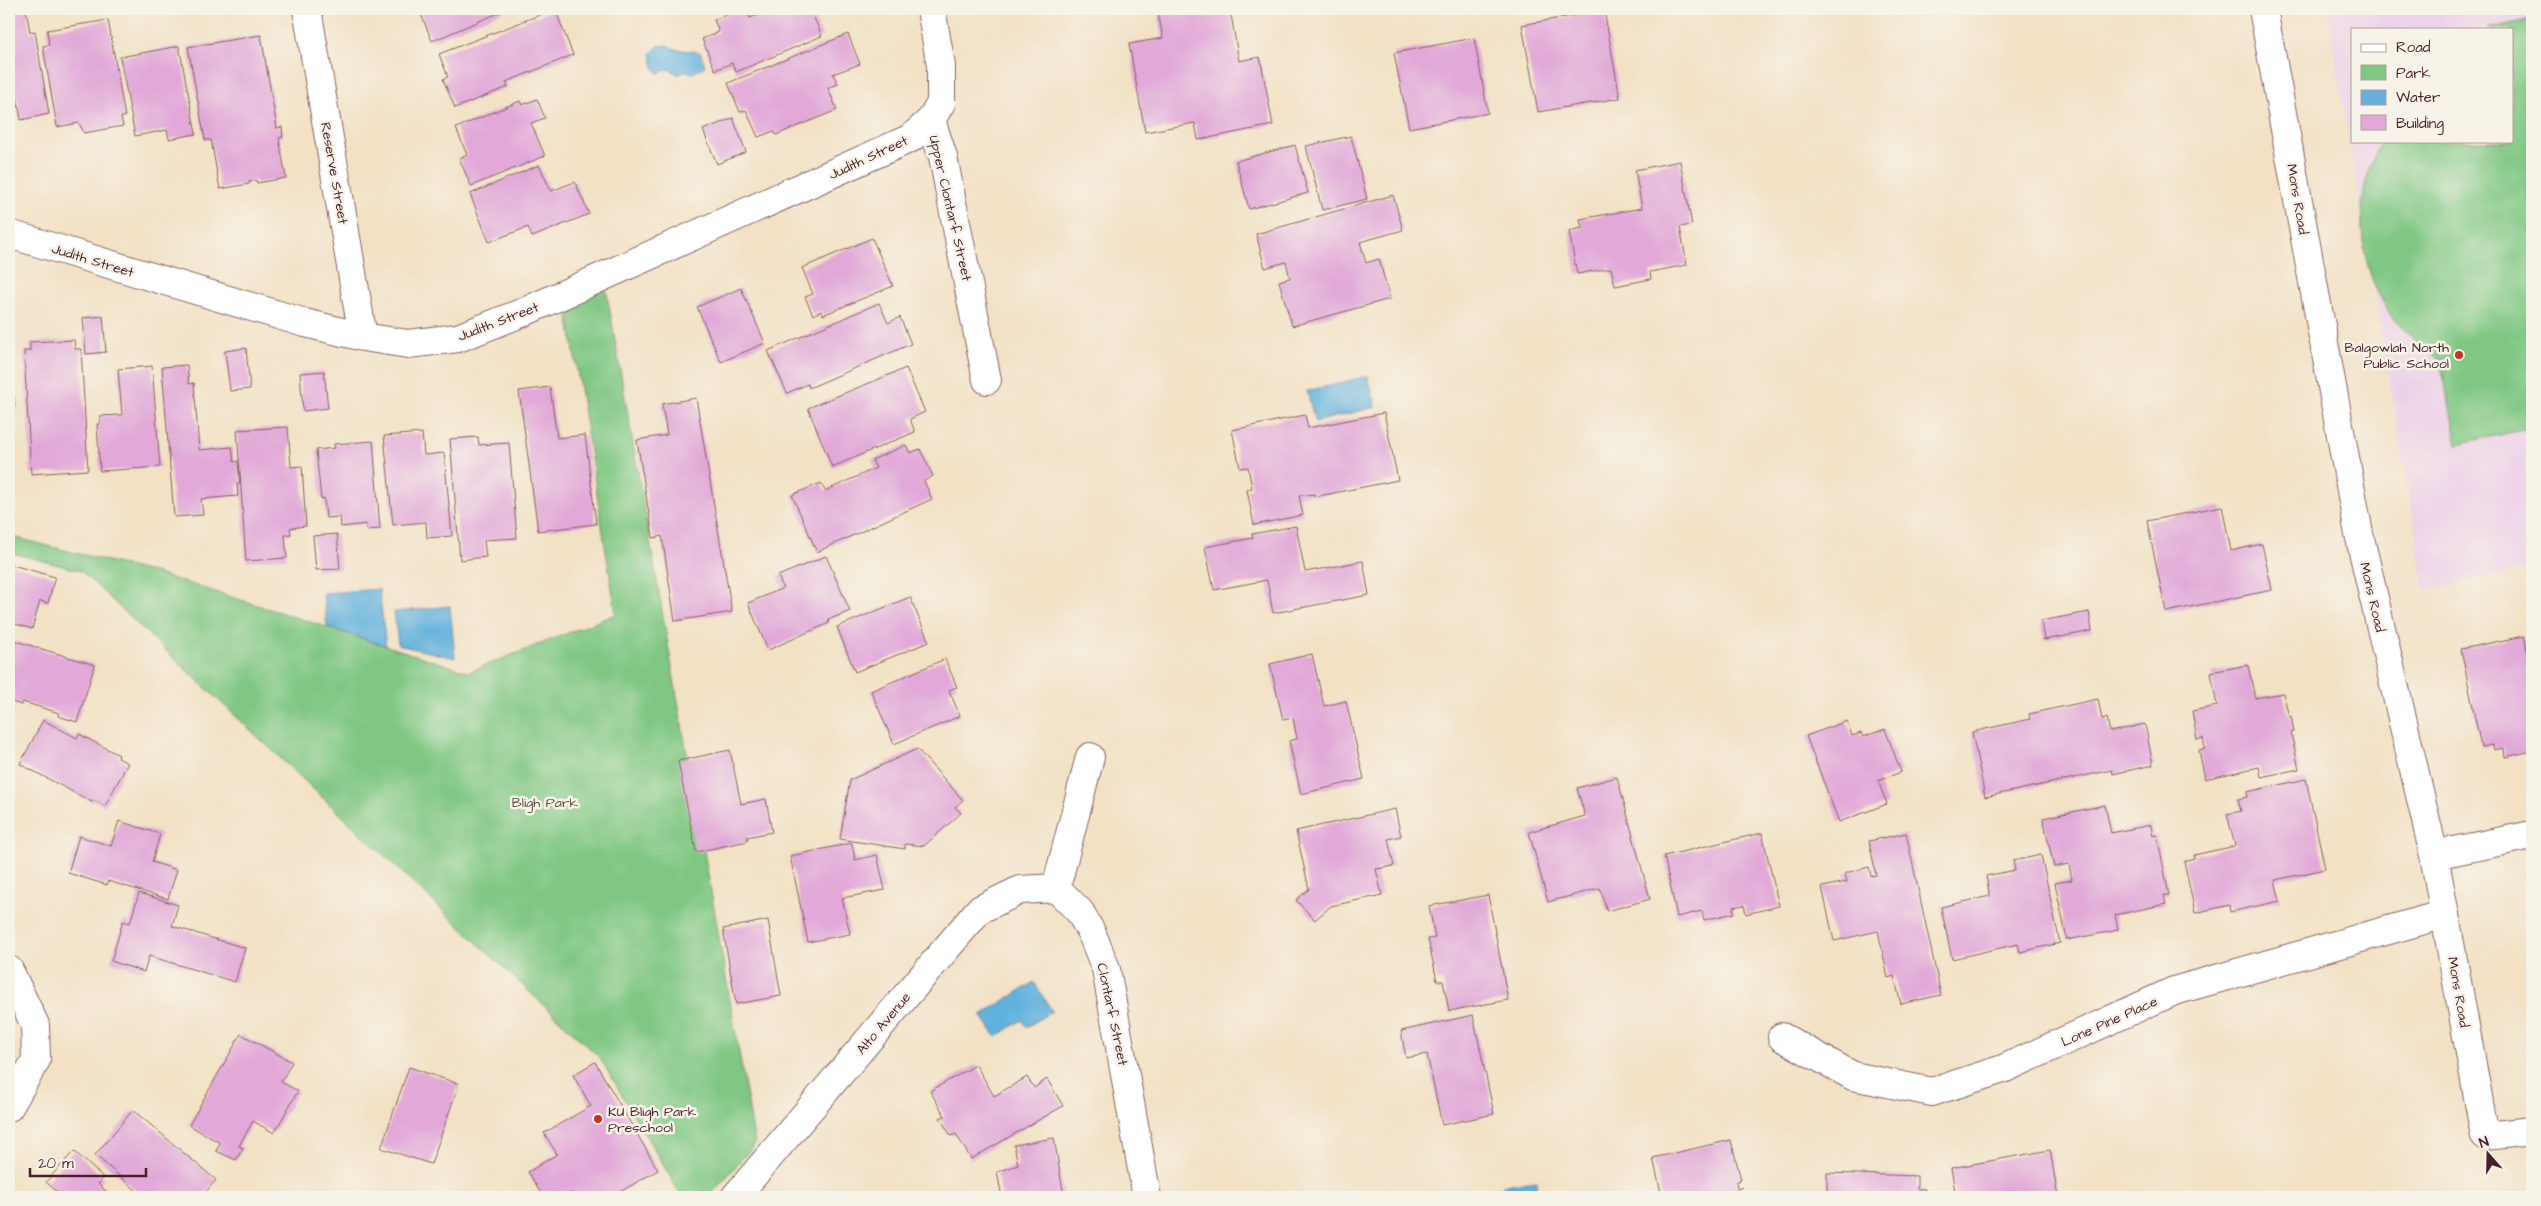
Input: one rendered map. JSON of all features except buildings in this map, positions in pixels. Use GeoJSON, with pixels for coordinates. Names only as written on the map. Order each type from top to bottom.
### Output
{"type":"FeatureCollection","features":[{"type":"Feature","properties":{"kind":"street","name":"Reserve Street"},"geometry":{"type":"LineString","coordinates":[[307,9],[363,337]]}},
{"type":"Feature","properties":{"kind":"street","name":"Upper Clontarf Street"},"geometry":{"type":"LineString","coordinates":[[931,9],[941,66],[941,103],[930,120],[943,157],[987,380]]}},
{"type":"Feature","properties":{"kind":"street","name":"Mons Road"},"geometry":{"type":"LineString","coordinates":[[2263,9],[2359,534],[2434,855],[2485,1136],[2532,1131]]}},
{"type":"Feature","properties":{"kind":"street","name":"Judith Street"},"geometry":{"type":"LineString","coordinates":[[9,234],[305,323],[363,337],[408,344],[458,338],[565,295],[911,138],[930,120]]}},
{"type":"Feature","properties":{"kind":"street"},"geometry":{"type":"LineString","coordinates":[[1056,888],[1090,757]]}},
{"type":"Feature","properties":{"kind":"street"},"geometry":{"type":"LineString","coordinates":[[2434,855],[2532,836]]}},
{"type":"Feature","properties":{"kind":"street","name":"Alto Avenue"},"geometry":{"type":"LineString","coordinates":[[735,1197],[979,910],[1020,890],[1056,888]]}},
{"type":"Feature","properties":{"kind":"street","name":"Clontarf Street"},"geometry":{"type":"LineString","coordinates":[[1056,888],[1080,912],[1106,969],[1147,1197]]}},
{"type":"Feature","properties":{"kind":"street","name":"Lone Pine Place"},"geometry":{"type":"LineString","coordinates":[[1782,1036],[1853,1076],[1932,1092],[2003,1068],[2174,991],[2444,914]]}},
{"type":"Feature","properties":{"kind":"street"},"geometry":{"type":"LineString","coordinates":[[9,970],[35,1025],[36,1060],[9,1107]]}},
{"type":"Feature","properties":{"kind":"shaded area","name":"Balgowlah North Public School"},"geometry":{"type":"Polygon","coordinates":[[[2327,9],[2532,9],[2532,568],[2425,590],[2327,9]]]}},
{"type":"Feature","properties":{"kind":"green space"},"geometry":{"type":"Polygon","coordinates":[[[2532,19],[2532,428],[2457,444],[2438,359],[2411,338],[2394,318],[2381,299],[2372,278],[2365,255],[2362,207],[2365,184],[2372,162],[2382,142],[2514,142],[2514,28],[2492,28],[2532,19]]]}},
{"type":"Feature","properties":{"kind":"green space","name":"Bligh Park"},"geometry":{"type":"Polygon","coordinates":[[[604,277],[755,1144],[709,1197],[682,1197],[600,1058],[81,571],[9,552],[9,536],[155,573],[469,672],[616,614],[565,295],[604,277]]]}},
{"type":"Feature","properties":{"kind":"water"},"geometry":{"type":"Polygon","coordinates":[[[667,45],[674,49],[701,53],[705,66],[693,73],[685,71],[679,75],[670,69],[658,73],[654,68],[651,53],[658,46],[667,45]]]}},
{"type":"Feature","properties":{"kind":"water"},"geometry":{"type":"Polygon","coordinates":[[[1368,376],[1376,407],[1315,422],[1307,391],[1368,376]]]}},
{"type":"Feature","properties":{"kind":"water"},"geometry":{"type":"Polygon","coordinates":[[[379,589],[386,646],[327,627],[323,593],[379,589]]]}},
{"type":"Feature","properties":{"kind":"water"},"geometry":{"type":"Polygon","coordinates":[[[450,606],[455,658],[398,645],[394,612],[450,606]]]}},
{"type":"Feature","properties":{"kind":"water"},"geometry":{"type":"Polygon","coordinates":[[[1034,982],[1052,1011],[1027,1027],[1022,1020],[996,1037],[981,1015],[1034,982]]]}},
{"type":"Feature","properties":{"kind":"water"},"geometry":{"type":"Polygon","coordinates":[[[1537,1181],[1536,1197],[1504,1197],[1503,1185],[1537,1181]]]}},
{"type":"Feature","properties":{"kind":"place","name":"Balgowlah North Public School"},"geometry":{"type":"Point","coordinates":[2459,355]}},
{"type":"Feature","properties":{"kind":"place","name":"KU Bligh Park Preschool"},"geometry":{"type":"Point","coordinates":[598,1119]}}]}
